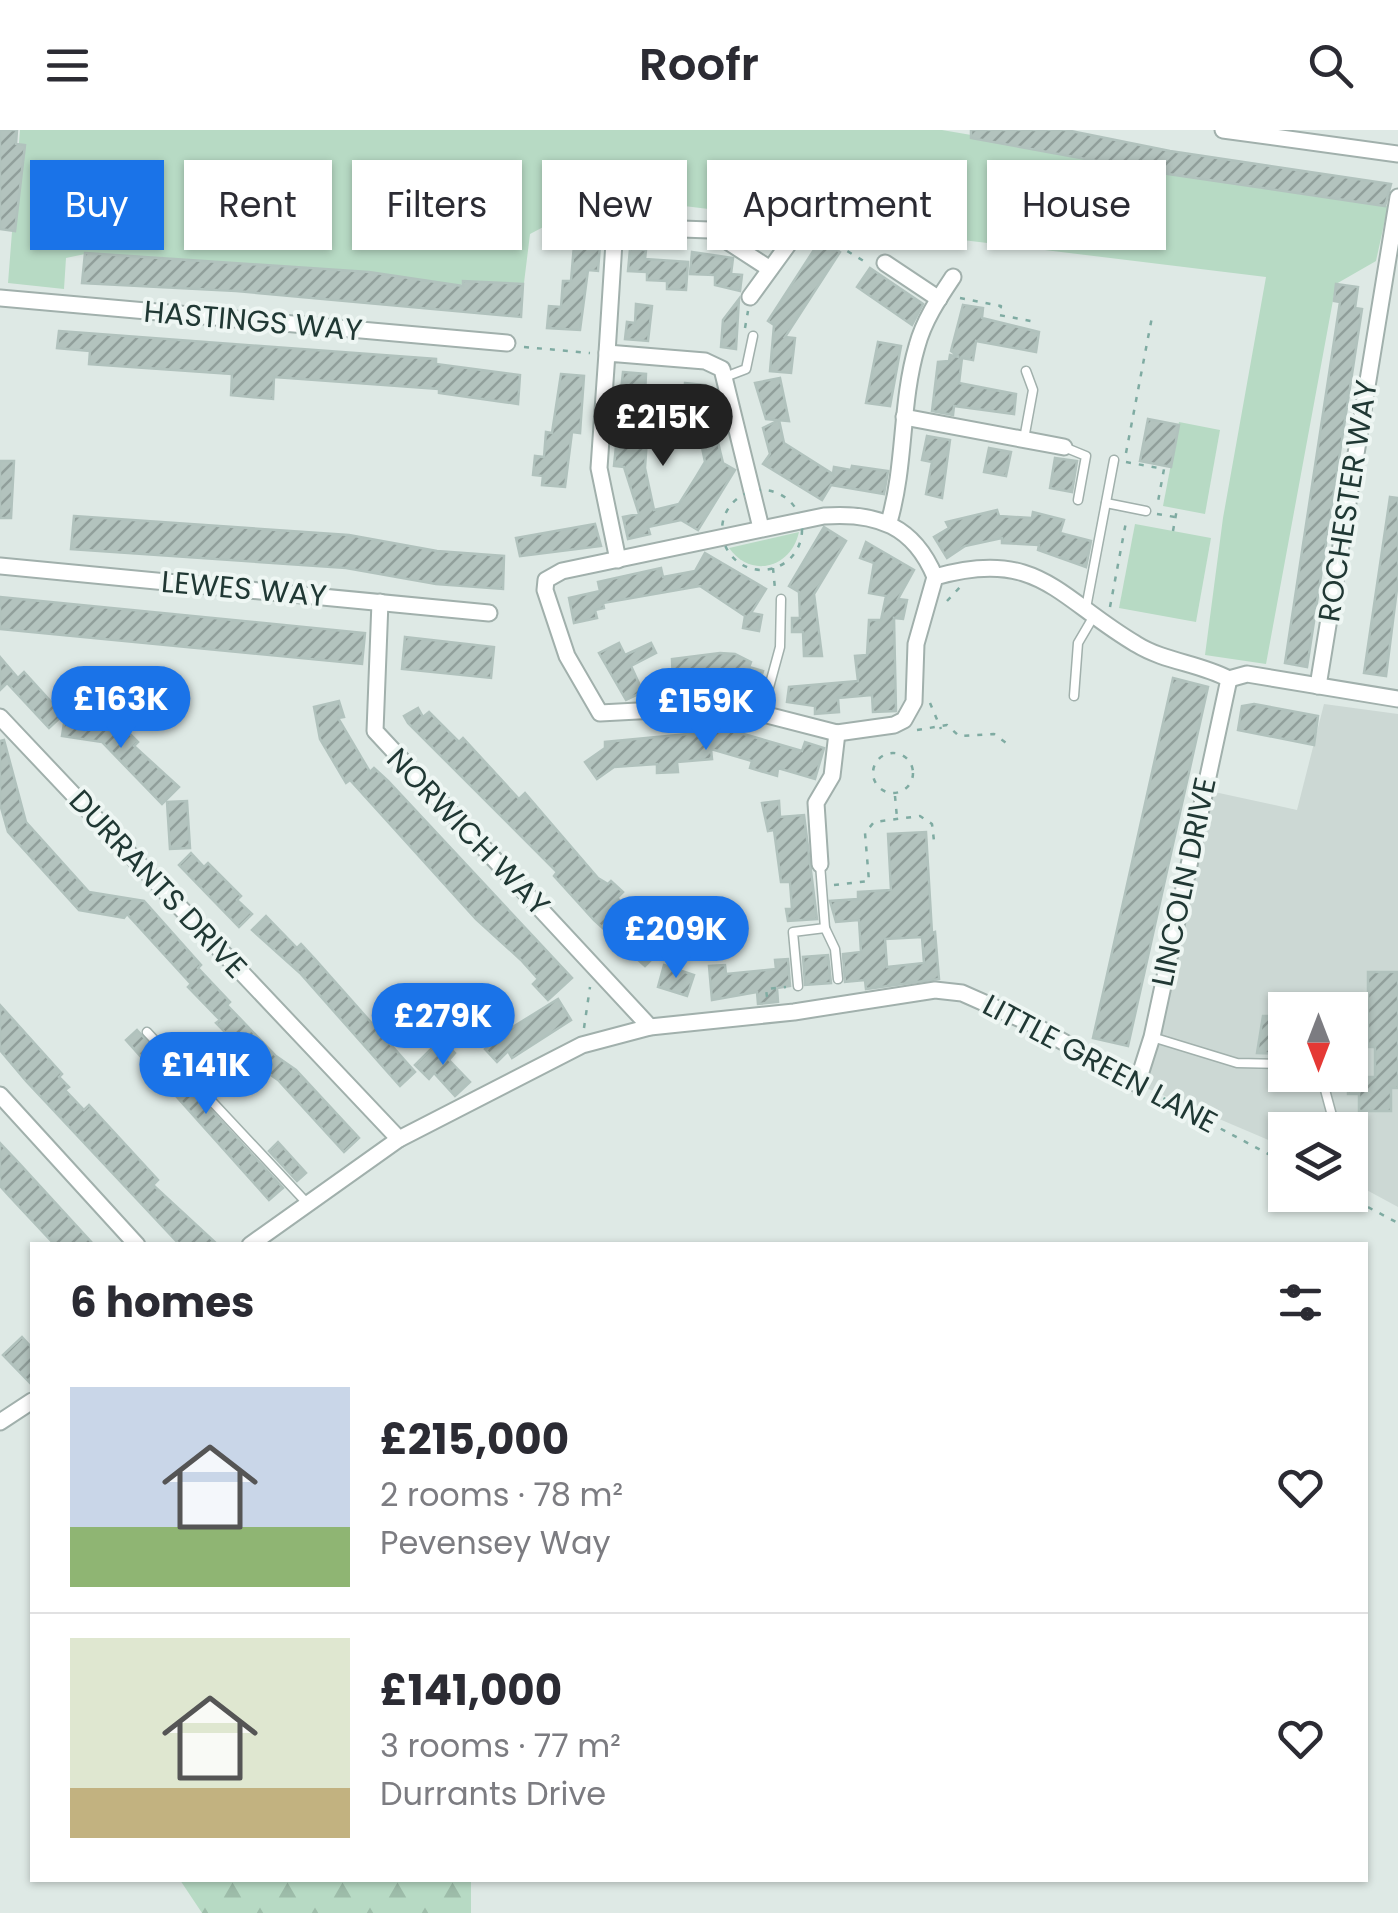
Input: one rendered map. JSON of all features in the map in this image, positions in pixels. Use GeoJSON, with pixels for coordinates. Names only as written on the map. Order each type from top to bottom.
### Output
{"type":"FeatureCollection","features":[{"type":"Feature","properties":{"kind":"street"},"geometry":{"type":"LineString","coordinates":[[1224,130],[1398,154]]}},
{"type":"Feature","properties":{"kind":"street","name":"ROCHESTER WAY"},"geometry":{"type":"LineString","coordinates":[[1318,686],[1398,197]]}},
{"type":"Feature","properties":{"kind":"street"},"geometry":{"type":"LineString","coordinates":[[618,560],[599,468],[614,242],[625,227],[710,230],[770,269]]}},
{"type":"Feature","properties":{"kind":"street"},"geometry":{"type":"LineString","coordinates":[[750,297],[784,250]]}},
{"type":"Feature","properties":{"kind":"street"},"geometry":{"type":"LineString","coordinates":[[885,263],[940,297]]}},
{"type":"Feature","properties":{"kind":"street"},"geometry":{"type":"LineString","coordinates":[[888,522],[901,481],[904,417],[917,345],[953,276]]}},
{"type":"Feature","properties":{"kind":"street","name":"HASTINGS WAY"},"geometry":{"type":"LineString","coordinates":[[0,298],[507,343]]}},
{"type":"Feature","properties":{"kind":"street"},"geometry":{"type":"LineString","coordinates":[[607,352],[715,363],[725,377],[761,528]]}},
{"type":"Feature","properties":{"kind":"street"},"geometry":{"type":"LineString","coordinates":[[904,417],[1064,447]]}},
{"type":"Feature","properties":{"kind":"street"},"geometry":{"type":"LineString","coordinates":[[851,514],[888,522],[904,530],[935,577],[916,644],[914,702],[904,720],[894,725],[836,733],[762,713],[711,705],[600,713],[566,656],[548,604],[546,580],[562,571],[618,560],[761,528],[851,514]]}},
{"type":"Feature","properties":{"kind":"street","name":"LEWES WAY"},"geometry":{"type":"LineString","coordinates":[[0,566],[489,613]]}},
{"type":"Feature","properties":{"kind":"street"},"geometry":{"type":"LineString","coordinates":[[935,577],[999,568],[1034,574],[1160,657],[1206,668],[1229,680],[1247,674],[1398,698]]}},
{"type":"Feature","properties":{"kind":"street","name":"NORWICH WAY"},"geometry":{"type":"LineString","coordinates":[[380,602],[375,732],[650,1027]]}},
{"type":"Feature","properties":{"kind":"street","name":"LINCOLN DRIVE"},"geometry":{"type":"LineString","coordinates":[[1137,1084],[1152,1037],[1229,680]]}},
{"type":"Feature","properties":{"kind":"street","name":"DURRANTS DRIVE"},"geometry":{"type":"LineString","coordinates":[[0,717],[398,1138]]}},
{"type":"Feature","properties":{"kind":"street"},"geometry":{"type":"LineString","coordinates":[[820,864],[816,803],[832,776],[836,733]]}},
{"type":"Feature","properties":{"kind":"street","name":"LITTLE GREEN LANE"},"geometry":{"type":"LineString","coordinates":[[254,1242],[398,1138],[582,1045],[650,1027],[794,1012],[935,990],[962,992],[1032,1024],[1137,1084]]}},
{"type":"Feature","properties":{"kind":"street"},"geometry":{"type":"LineString","coordinates":[[0,1095],[134,1242]]}},
{"type":"Feature","properties":{"kind":"street"},"geometry":{"type":"LineString","coordinates":[[0,1422],[30,1402]]}},
{"type":"Feature","properties":{"kind":"lane"},"geometry":{"type":"LineString","coordinates":[[725,377],[746,369],[753,336]]}},
{"type":"Feature","properties":{"kind":"lane"},"geometry":{"type":"LineString","coordinates":[[1024,439],[1033,390],[1026,371]]}},
{"type":"Feature","properties":{"kind":"lane"},"geometry":{"type":"LineString","coordinates":[[1064,447],[1086,456],[1078,500]]}},
{"type":"Feature","properties":{"kind":"lane"},"geometry":{"type":"LineString","coordinates":[[1074,696],[1078,643],[1096,615],[1114,460]]}},
{"type":"Feature","properties":{"kind":"lane"},"geometry":{"type":"LineString","coordinates":[[1106,503],[1151,512]]}},
{"type":"Feature","properties":{"kind":"lane"},"geometry":{"type":"LineString","coordinates":[[762,713],[778,659],[781,599]]}},
{"type":"Feature","properties":{"kind":"lane"},"geometry":{"type":"LineString","coordinates":[[820,864],[825,928],[834,949],[838,979]]}},
{"type":"Feature","properties":{"kind":"lane"},"geometry":{"type":"LineString","coordinates":[[798,986],[793,932],[825,928]]}},
{"type":"Feature","properties":{"kind":"lane"},"geometry":{"type":"LineString","coordinates":[[147,1032],[306,1202]]}},
{"type":"Feature","properties":{"kind":"lane"},"geometry":{"type":"LineString","coordinates":[[1152,1037],[1238,1062],[1268,1063]]}},
{"type":"Feature","properties":{"kind":"path"},"geometry":{"type":"LineString","coordinates":[[846,250],[869,264],[873,259],[885,263]]}},
{"type":"Feature","properties":{"kind":"path"},"geometry":{"type":"LineString","coordinates":[[940,297],[1001,306],[999,315],[1031,321]]}},
{"type":"Feature","properties":{"kind":"path"},"geometry":{"type":"LineString","coordinates":[[1125,462],[1152,318]]}},
{"type":"Feature","properties":{"kind":"path"},"geometry":{"type":"LineString","coordinates":[[507,343],[607,352]]}},
{"type":"Feature","properties":{"kind":"path"},"geometry":{"type":"LineString","coordinates":[[1114,460],[1164,469],[1151,512],[1175,517]]}},
{"type":"Feature","properties":{"kind":"path"},"geometry":{"type":"LineString","coordinates":[[1096,615],[1128,508]]}},
{"type":"Feature","properties":{"kind":"path"},"geometry":{"type":"LineString","coordinates":[[1172,531],[1177,508]]}},
{"type":"Feature","properties":{"kind":"path"},"geometry":{"type":"LineString","coordinates":[[772,567],[781,599]]}},
{"type":"Feature","properties":{"kind":"path"},"geometry":{"type":"LineString","coordinates":[[941,608],[962,589],[960,572]]}},
{"type":"Feature","properties":{"kind":"path"},"geometry":{"type":"LineString","coordinates":[[929,699],[942,729]]}},
{"type":"Feature","properties":{"kind":"path"},"geometry":{"type":"LineString","coordinates":[[894,725],[904,732],[942,729],[947,725],[966,739],[994,734],[1009,744]]}},
{"type":"Feature","properties":{"kind":"path"},"geometry":{"type":"LineString","coordinates":[[888,754],[901,755],[913,770],[911,783],[895,793],[879,787],[873,777],[878,760],[888,754]]}},
{"type":"Feature","properties":{"kind":"path"},"geometry":{"type":"LineString","coordinates":[[895,793],[898,819]]}},
{"type":"Feature","properties":{"kind":"path"},"geometry":{"type":"LineString","coordinates":[[822,887],[869,881],[865,833],[874,822],[920,816],[932,824],[934,841]]}},
{"type":"Feature","properties":{"kind":"path"},"geometry":{"type":"LineString","coordinates":[[582,1045],[592,963]]}},
{"type":"Feature","properties":{"kind":"path"},"geometry":{"type":"LineString","coordinates":[[767,997],[766,989],[798,986]]}},
{"type":"Feature","properties":{"kind":"path","name":"LITTLE GREEN LANE"},"geometry":{"type":"LineString","coordinates":[[1137,1084],[1268,1154]]}},
{"type":"Feature","properties":{"kind":"path"},"geometry":{"type":"LineString","coordinates":[[1368,1208],[1398,1224]]}},
{"type":"Feature","properties":{"kind":"shaded area"},"geometry":{"type":"Polygon","coordinates":[[[1324,704],[1398,714],[1398,1207],[1368,1191],[1368,1112],[1268,1112],[1268,1140],[1137,1084],[1196,788],[1297,810],[1324,704]]]}},
{"type":"Feature","properties":{"kind":"green space"},"geometry":{"type":"Polygon","coordinates":[[[20,130],[942,130],[1118,160],[987,160],[987,243],[967,241],[967,160],[707,160],[707,209],[687,206],[687,160],[542,160],[542,228],[530,234],[524,283],[464,282],[460,286],[369,272],[85,254],[66,258],[64,289],[8,283],[20,130]]]}},
{"type":"Feature","properties":{"kind":"green space"},"geometry":{"type":"Polygon","coordinates":[[[1166,168],[1388,206],[1376,261],[1336,284],[1266,664],[1205,655],[1223,518],[1266,277],[1045,250],[1166,250],[1166,168]]]}},
{"type":"Feature","properties":{"kind":"green space"},"geometry":{"type":"Polygon","coordinates":[[[1179,422],[1220,430],[1205,514],[1163,506],[1179,422]]]}},
{"type":"Feature","properties":{"kind":"green space"},"geometry":{"type":"Polygon","coordinates":[[[1135,524],[1211,538],[1196,622],[1119,608],[1135,524]]]}},
{"type":"Feature","properties":{"kind":"green space"},"geometry":{"type":"Polygon","coordinates":[[[799,532],[788,554],[769,565],[748,564],[729,548],[799,532]]]}},
{"type":"Feature","properties":{"kind":"green space"},"geometry":{"type":"Polygon","coordinates":[[[181,1882],[471,1882],[471,1913],[202,1913],[181,1882]]]}},
{"type":"Feature","properties":{"kind":"building"},"geometry":{"type":"Polygon","coordinates":[[[0,130],[17,130],[16,144],[25,145],[15,231],[0,229],[0,130]]]}},
{"type":"Feature","properties":{"kind":"building"},"geometry":{"type":"Polygon","coordinates":[[[971,130],[1066,130],[1170,151],[1391,184],[1385,206],[1166,174],[1166,160],[1091,160],[971,138],[971,130]]]}},
{"type":"Feature","properties":{"kind":"building"},"geometry":{"type":"Polygon","coordinates":[[[574,250],[600,250],[598,271],[588,270],[580,330],[547,328],[549,306],[561,307],[563,281],[571,281],[574,250]]]}},
{"type":"Feature","properties":{"kind":"building"},"geometry":{"type":"Polygon","coordinates":[[[630,250],[646,250],[645,259],[688,262],[686,290],[667,289],[667,281],[647,280],[647,272],[628,271],[630,250]]]}},
{"type":"Feature","properties":{"kind":"building"},"geometry":{"type":"Polygon","coordinates":[[[814,250],[840,252],[785,337],[795,338],[791,373],[770,371],[774,325],[768,321],[814,250]]]}},
{"type":"Feature","properties":{"kind":"building"},"geometry":{"type":"Polygon","coordinates":[[[692,252],[733,258],[731,274],[742,275],[740,291],[715,285],[715,275],[690,274],[692,252]]]}},
{"type":"Feature","properties":{"kind":"building"},"geometry":{"type":"Polygon","coordinates":[[[85,253],[369,272],[463,286],[463,281],[523,284],[521,317],[236,291],[82,283],[85,253]]]}},
{"type":"Feature","properties":{"kind":"building"},"geometry":{"type":"Polygon","coordinates":[[[870,268],[923,304],[912,325],[857,287],[870,268]]]}},
{"type":"Feature","properties":{"kind":"building"},"geometry":{"type":"Polygon","coordinates":[[[1336,284],[1358,287],[1355,308],[1362,309],[1307,667],[1285,663],[1340,302],[1334,301],[1336,284]]]}},
{"type":"Feature","properties":{"kind":"building"},"geometry":{"type":"Polygon","coordinates":[[[739,299],[736,349],[721,347],[723,320],[739,299]]]}},
{"type":"Feature","properties":{"kind":"building"},"geometry":{"type":"Polygon","coordinates":[[[636,304],[652,306],[648,341],[625,339],[627,322],[635,323],[636,304]]]}},
{"type":"Feature","properties":{"kind":"building"},"geometry":{"type":"Polygon","coordinates":[[[963,305],[983,308],[982,318],[1039,332],[1036,352],[976,341],[973,360],[962,358],[959,383],[1016,394],[1014,414],[954,406],[953,415],[932,411],[938,362],[949,361],[950,355],[959,357],[951,351],[963,305]]]}},
{"type":"Feature","properties":{"kind":"building"},"geometry":{"type":"Polygon","coordinates":[[[59,331],[436,359],[436,364],[520,375],[518,404],[439,393],[439,389],[274,377],[273,399],[231,395],[232,374],[89,364],[90,351],[57,348],[59,331]]]}},
{"type":"Feature","properties":{"kind":"building"},"geometry":{"type":"Polygon","coordinates":[[[878,342],[901,346],[890,406],[866,403],[878,342]]]}},
{"type":"Feature","properties":{"kind":"building"},"geometry":{"type":"Polygon","coordinates":[[[623,372],[646,374],[645,394],[650,395],[645,468],[654,510],[679,504],[705,462],[700,438],[716,434],[723,463],[735,470],[698,530],[681,520],[648,527],[650,534],[628,539],[623,517],[639,514],[624,467],[614,466],[617,436],[623,437],[628,391],[621,391],[623,372]]]}},
{"type":"Feature","properties":{"kind":"building"},"geometry":{"type":"Polygon","coordinates":[[[561,374],[584,376],[580,433],[572,432],[565,487],[542,485],[543,476],[533,475],[535,456],[544,457],[546,432],[552,433],[561,374]]]}},
{"type":"Feature","properties":{"kind":"building"},"geometry":{"type":"Polygon","coordinates":[[[780,378],[789,421],[766,419],[755,383],[780,378]]]}},
{"type":"Feature","properties":{"kind":"building"},"geometry":{"type":"Polygon","coordinates":[[[685,383],[705,385],[704,391],[713,392],[711,414],[683,411],[685,383]]]}},
{"type":"Feature","properties":{"kind":"building"},"geometry":{"type":"Polygon","coordinates":[[[1148,419],[1179,425],[1171,467],[1140,461],[1148,419]]]}},
{"type":"Feature","properties":{"kind":"building"},"geometry":{"type":"Polygon","coordinates":[[[779,420],[784,443],[833,474],[834,467],[851,470],[852,466],[888,471],[884,494],[831,485],[822,500],[763,464],[770,454],[763,428],[779,420]]]}},
{"type":"Feature","properties":{"kind":"building"},"geometry":{"type":"Polygon","coordinates":[[[927,436],[950,440],[942,498],[926,494],[932,462],[922,460],[927,436]]]}},
{"type":"Feature","properties":{"kind":"building"},"geometry":{"type":"Polygon","coordinates":[[[989,448],[1011,452],[1006,476],[984,472],[989,448]]]}},
{"type":"Feature","properties":{"kind":"building"},"geometry":{"type":"Polygon","coordinates":[[[1055,458],[1077,461],[1072,492],[1050,488],[1055,458]]]}},
{"type":"Feature","properties":{"kind":"building"},"geometry":{"type":"Polygon","coordinates":[[[0,461],[14,461],[11,518],[0,518],[0,461]]]}},
{"type":"Feature","properties":{"kind":"building"},"geometry":{"type":"Polygon","coordinates":[[[1390,497],[1398,498],[1398,581],[1386,676],[1364,673],[1390,497]]]}},
{"type":"Feature","properties":{"kind":"building"},"geometry":{"type":"Polygon","coordinates":[[[997,510],[999,516],[1032,518],[1033,512],[1064,520],[1060,533],[1091,541],[1086,567],[1038,550],[1039,545],[1002,543],[1002,538],[965,546],[947,558],[934,537],[949,528],[946,522],[997,510]]]}},
{"type":"Feature","properties":{"kind":"building"},"geometry":{"type":"Polygon","coordinates":[[[74,516],[349,535],[437,551],[504,556],[503,589],[436,584],[346,568],[71,549],[74,516]]]}},
{"type":"Feature","properties":{"kind":"building"},"geometry":{"type":"Polygon","coordinates":[[[595,524],[601,546],[520,556],[516,538],[595,524]]]}},
{"type":"Feature","properties":{"kind":"building"},"geometry":{"type":"Polygon","coordinates":[[[824,527],[846,541],[814,594],[822,656],[804,656],[803,632],[792,632],[792,618],[800,618],[799,592],[789,586],[824,527]]]}},
{"type":"Feature","properties":{"kind":"building"},"geometry":{"type":"Polygon","coordinates":[[[866,542],[914,570],[898,599],[907,600],[903,619],[894,618],[896,711],[873,712],[872,695],[838,698],[839,712],[815,714],[815,706],[787,702],[789,687],[858,681],[855,656],[867,655],[869,620],[881,620],[886,596],[869,593],[874,563],[860,558],[866,542]]]}},
{"type":"Feature","properties":{"kind":"building"},"geometry":{"type":"Polygon","coordinates":[[[705,553],[766,589],[751,613],[762,615],[759,631],[743,628],[745,616],[700,586],[603,603],[604,608],[595,610],[597,618],[574,623],[569,598],[600,591],[598,582],[661,568],[663,577],[695,571],[705,553]]]}},
{"type":"Feature","properties":{"kind":"building"},"geometry":{"type":"Polygon","coordinates":[[[0,597],[365,633],[362,664],[0,629],[0,597]]]}},
{"type":"Feature","properties":{"kind":"building"},"geometry":{"type":"Polygon","coordinates":[[[405,637],[494,647],[491,678],[402,669],[405,637]]]}},
{"type":"Feature","properties":{"kind":"building"},"geometry":{"type":"Polygon","coordinates":[[[619,643],[625,655],[651,643],[656,653],[631,666],[643,692],[626,700],[599,653],[619,643]]]}},
{"type":"Feature","properties":{"kind":"building"},"geometry":{"type":"Polygon","coordinates":[[[735,654],[751,662],[749,667],[763,671],[756,693],[727,685],[704,687],[703,680],[673,682],[672,659],[735,654]]]}},
{"type":"Feature","properties":{"kind":"building"},"geometry":{"type":"Polygon","coordinates":[[[0,657],[18,678],[24,672],[63,715],[49,728],[7,683],[0,690],[0,657]]]}},
{"type":"Feature","properties":{"kind":"building"},"geometry":{"type":"Polygon","coordinates":[[[1173,678],[1208,687],[1128,1046],[1093,1038],[1173,678]]]}},
{"type":"Feature","properties":{"kind":"building"},"geometry":{"type":"Polygon","coordinates":[[[339,701],[344,717],[338,718],[370,772],[374,768],[388,781],[572,978],[548,1000],[533,984],[538,979],[521,960],[476,919],[350,780],[346,783],[320,739],[314,707],[339,701]]]}},
{"type":"Feature","properties":{"kind":"building"},"geometry":{"type":"Polygon","coordinates":[[[1254,704],[1318,716],[1314,745],[1238,730],[1242,706],[1254,704]]]}},
{"type":"Feature","properties":{"kind":"building"},"geometry":{"type":"Polygon","coordinates":[[[418,708],[423,717],[429,712],[459,742],[463,738],[519,799],[525,793],[598,878],[608,884],[611,881],[623,892],[617,898],[665,946],[645,966],[594,920],[554,876],[557,872],[408,723],[404,716],[418,708]]]}},
{"type":"Feature","properties":{"kind":"building"},"geometry":{"type":"Polygon","coordinates":[[[66,711],[83,713],[82,719],[119,723],[138,742],[134,746],[179,787],[162,804],[102,742],[62,736],[66,711]]]}},
{"type":"Feature","properties":{"kind":"building"},"geometry":{"type":"Polygon","coordinates":[[[730,730],[802,751],[805,742],[824,748],[815,779],[778,768],[777,776],[750,768],[752,761],[711,749],[712,759],[677,762],[678,772],[657,773],[657,764],[614,767],[597,779],[585,762],[605,748],[605,742],[730,730]]]}},
{"type":"Feature","properties":{"kind":"building"},"geometry":{"type":"Polygon","coordinates":[[[4,740],[26,822],[89,892],[144,901],[201,965],[198,968],[230,1002],[227,1005],[276,1056],[296,1070],[359,1138],[344,1152],[278,1080],[259,1067],[216,1023],[220,1020],[188,987],[191,984],[127,914],[124,918],[79,910],[8,832],[0,804],[0,741],[4,740]]]}},
{"type":"Feature","properties":{"kind":"building"},"geometry":{"type":"Polygon","coordinates":[[[187,801],[190,848],[170,849],[167,802],[187,801]]]}},
{"type":"Feature","properties":{"kind":"building"},"geometry":{"type":"Polygon","coordinates":[[[779,801],[780,817],[804,815],[817,919],[788,921],[786,909],[792,909],[790,882],[781,882],[774,830],[768,831],[762,803],[779,801]]]}},
{"type":"Feature","properties":{"kind":"building"},"geometry":{"type":"Polygon","coordinates":[[[926,832],[939,979],[866,989],[865,980],[845,982],[843,954],[861,952],[859,920],[836,922],[830,901],[858,899],[858,892],[891,890],[888,834],[926,832]],[[922,937],[885,939],[887,967],[924,963],[922,937]]]}},
{"type":"Feature","properties":{"kind":"building"},"geometry":{"type":"Polygon","coordinates":[[[191,853],[204,867],[208,863],[241,896],[237,900],[252,914],[239,927],[179,865],[191,853]]]}},
{"type":"Feature","properties":{"kind":"building"},"geometry":{"type":"Polygon","coordinates":[[[266,916],[297,948],[301,944],[415,1072],[400,1086],[300,973],[252,930],[266,916]]]}},
{"type":"Feature","properties":{"kind":"building"},"geometry":{"type":"Polygon","coordinates":[[[828,955],[831,983],[805,985],[803,957],[828,955]]]}},
{"type":"Feature","properties":{"kind":"building"},"geometry":{"type":"Polygon","coordinates":[[[788,959],[790,986],[777,988],[778,1002],[758,1004],[757,992],[712,1000],[709,966],[725,965],[726,974],[776,969],[775,960],[788,959]]]}},
{"type":"Feature","properties":{"kind":"building"},"geometry":{"type":"Polygon","coordinates":[[[664,965],[694,975],[687,996],[658,987],[664,965]]]}},
{"type":"Feature","properties":{"kind":"building"},"geometry":{"type":"Polygon","coordinates":[[[1368,972],[1398,972],[1398,1088],[1391,1088],[1391,1111],[1359,1111],[1359,1094],[1348,1094],[1368,1092],[1368,1077],[1375,1077],[1375,1047],[1368,1047],[1368,972]]]}},
{"type":"Feature","properties":{"kind":"building"},"geometry":{"type":"Polygon","coordinates":[[[558,999],[571,1020],[512,1058],[508,1051],[497,1062],[485,1049],[500,1035],[558,999]]]}},
{"type":"Feature","properties":{"kind":"building"},"geometry":{"type":"Polygon","coordinates":[[[0,1005],[62,1074],[59,1077],[69,1087],[65,1090],[84,1110],[89,1105],[158,1180],[153,1185],[215,1242],[177,1242],[0,1050],[0,1005]]]}},
{"type":"Feature","properties":{"kind":"building"},"geometry":{"type":"Polygon","coordinates":[[[1263,1016],[1268,1016],[1268,1053],[1257,1053],[1263,1016]]]}},
{"type":"Feature","properties":{"kind":"building"},"geometry":{"type":"Polygon","coordinates":[[[137,1030],[283,1188],[269,1200],[126,1040],[137,1030]]]}},
{"type":"Feature","properties":{"kind":"building"},"geometry":{"type":"Polygon","coordinates":[[[441,1039],[455,1053],[449,1060],[470,1082],[455,1096],[434,1073],[429,1079],[415,1065],[441,1039]]]}},
{"type":"Feature","properties":{"kind":"building"},"geometry":{"type":"Polygon","coordinates":[[[278,1142],[306,1173],[297,1181],[269,1151],[278,1142]]]}},
{"type":"Feature","properties":{"kind":"building"},"geometry":{"type":"Polygon","coordinates":[[[0,1143],[91,1242],[52,1242],[0,1186],[0,1143]]]}},
{"type":"Feature","properties":{"kind":"building"},"geometry":{"type":"Polygon","coordinates":[[[22,1337],[30,1346],[30,1383],[3,1355],[22,1337]]]}}]}
